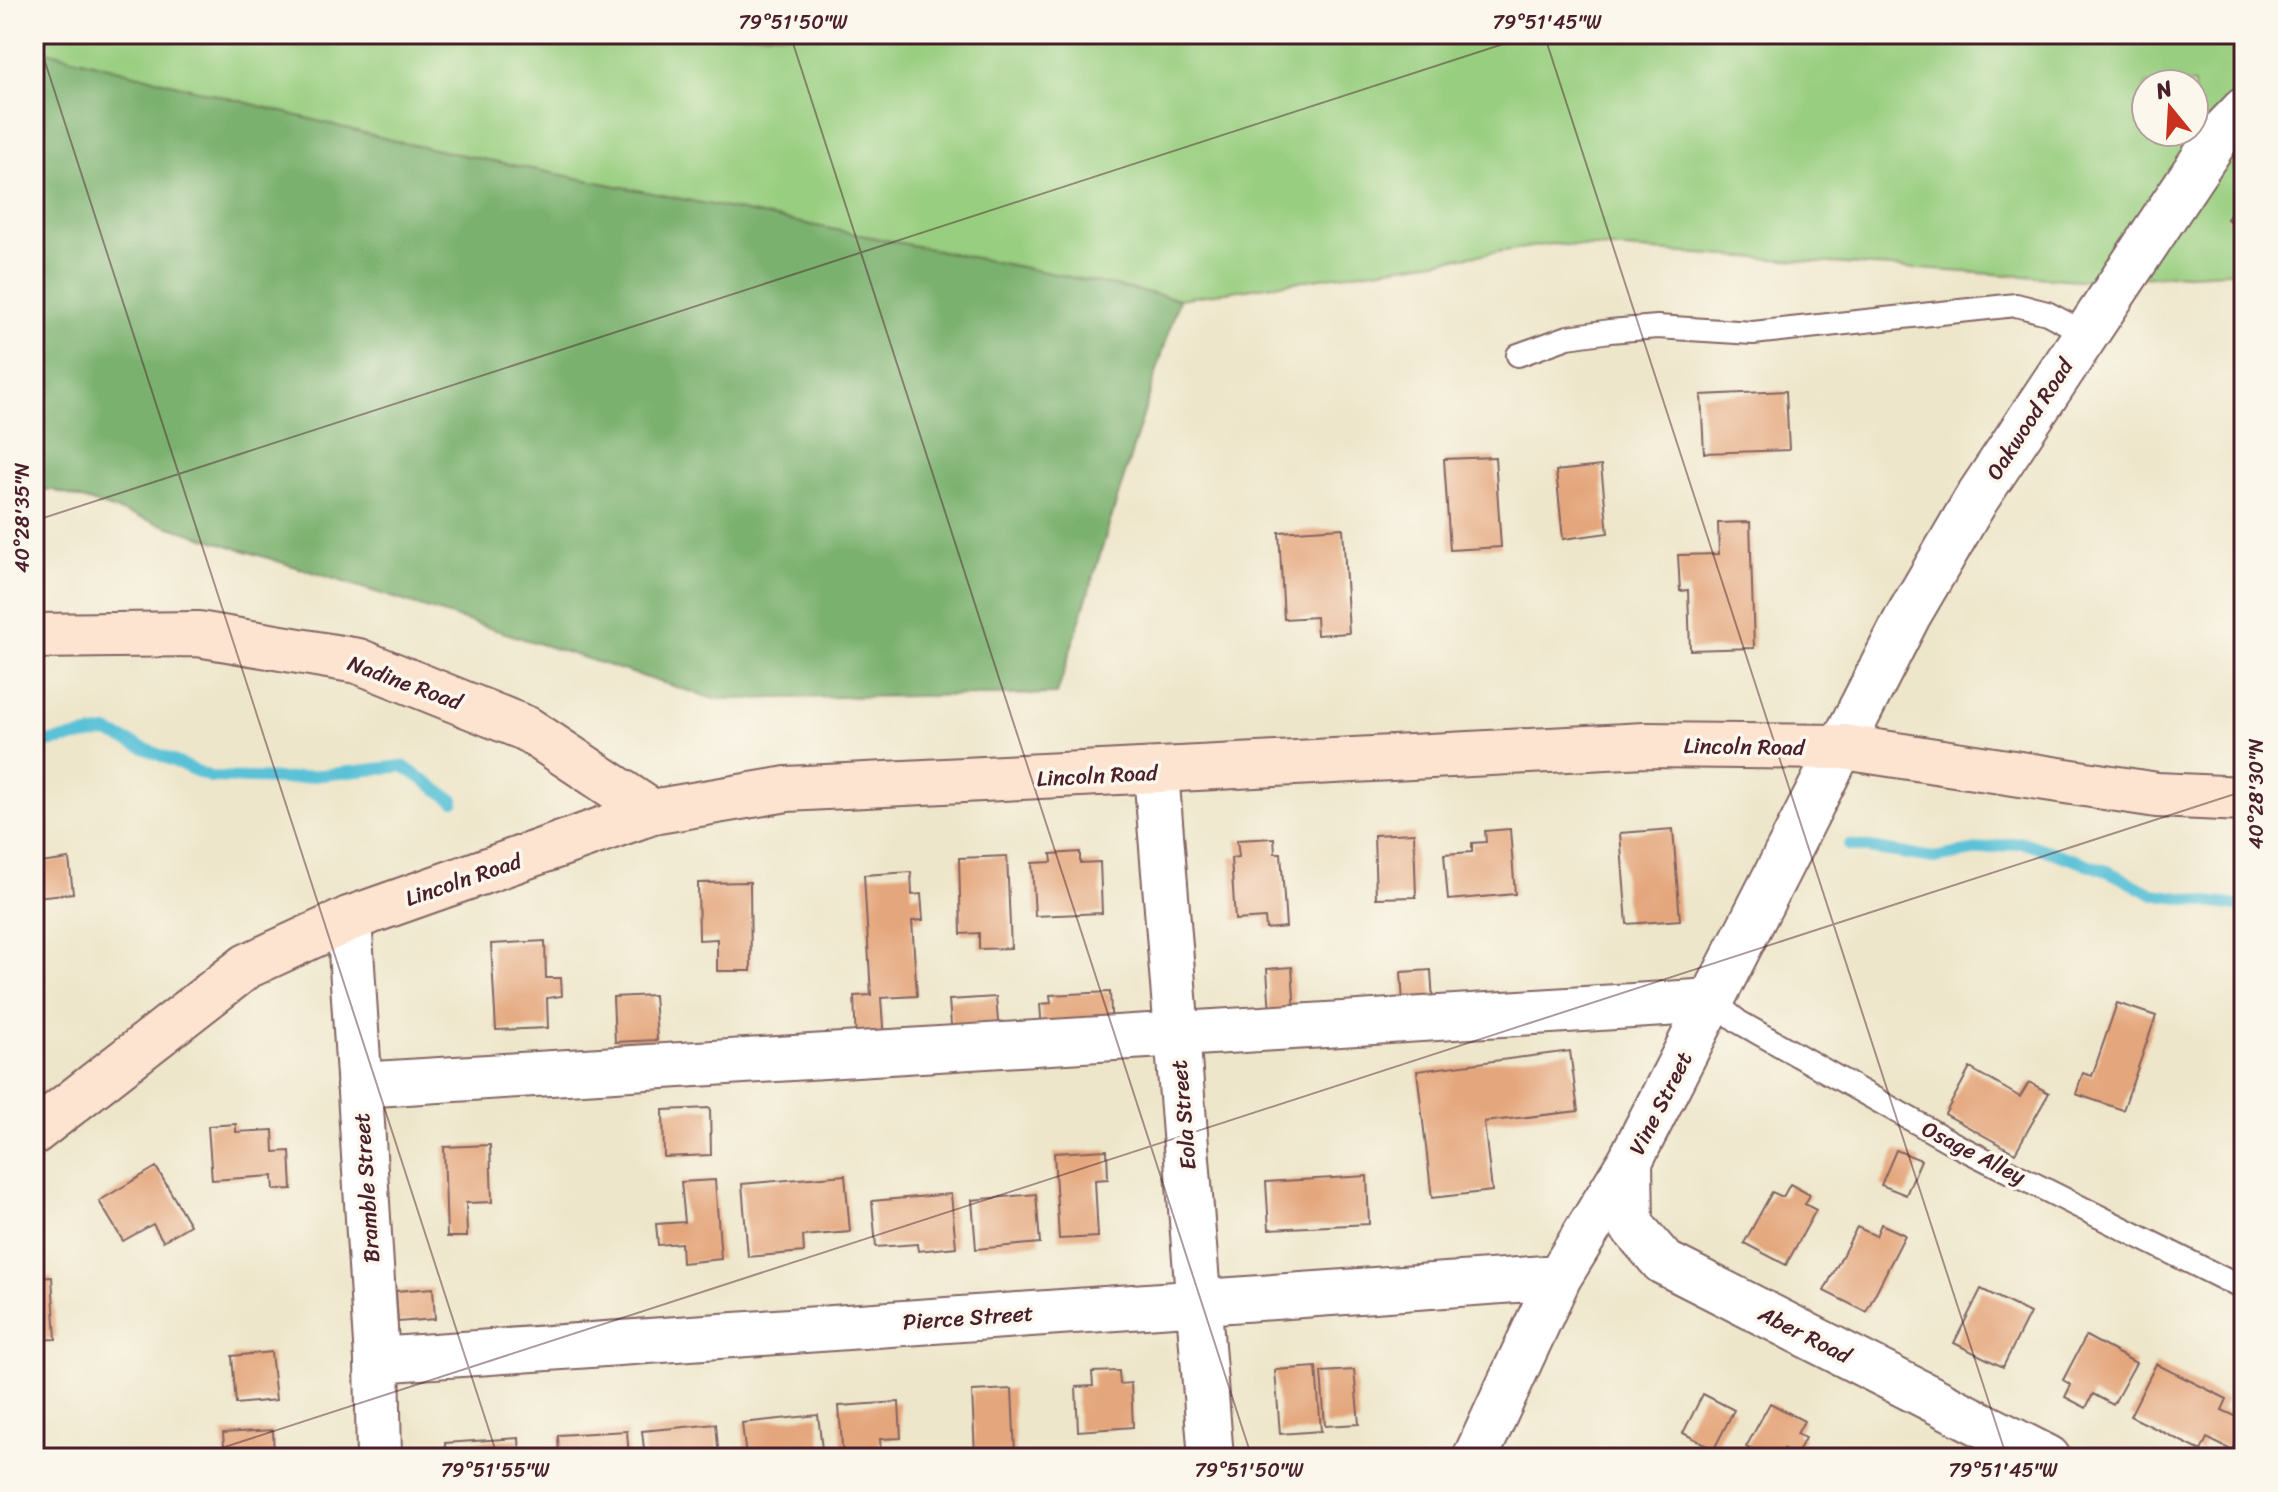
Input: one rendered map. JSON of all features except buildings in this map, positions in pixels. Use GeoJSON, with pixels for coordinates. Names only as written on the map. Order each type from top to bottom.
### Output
{"type":"FeatureCollection","features":[{"type":"Feature","properties":{"kind":"street","name":"Oakwood Road"},"geometry":{"type":"LineString","coordinates":[[1844,747],[1908,616],[1962,524],[2085,333],[2217,138],[2244,110]]}},
{"type":"Feature","properties":{"kind":"street","name":"Nadine Road"},"geometry":{"type":"LineString","coordinates":[[34,636],[198,634],[358,661],[527,729],[652,812]]}},
{"type":"Feature","properties":{"kind":"street","name":"Lincoln Road"},"geometry":{"type":"LineString","coordinates":[[34,1132],[247,966],[349,919],[652,812],[787,789],[1645,745],[1844,747],[2157,795],[2244,799]]}},
{"type":"Feature","properties":{"kind":"street","name":"Vine Street"},"geometry":{"type":"LineString","coordinates":[[1475,1458],[1559,1277],[1630,1161],[1844,747]]}},
{"type":"Feature","properties":{"kind":"street","name":"Eola Street"},"geometry":{"type":"LineString","coordinates":[[1156,772],[1211,1458]]}},
{"type":"Feature","properties":{"kind":"street","name":"Bramble Street"},"geometry":{"type":"LineString","coordinates":[[349,919],[377,1360],[379,1458]]}},
{"type":"Feature","properties":{"kind":"street"},"geometry":{"type":"LineString","coordinates":[[359,1085],[1713,1001]]}},
{"type":"Feature","properties":{"kind":"street","name":"Aber Road"},"geometry":{"type":"LineString","coordinates":[[1630,1161],[1631,1225],[1663,1262],[2048,1458]]}},
{"type":"Feature","properties":{"kind":"street","name":"Pierce Street"},"geometry":{"type":"LineString","coordinates":[[377,1360],[1559,1277]]}},
{"type":"Feature","properties":{"kind":"lane"},"geometry":{"type":"LineString","coordinates":[[1518,355],[1568,337],[1610,331],[1657,327],[1753,333],[2016,305],[2047,313],[2085,333]]}},
{"type":"Feature","properties":{"kind":"lane","name":"Osage Alley"},"geometry":{"type":"LineString","coordinates":[[1713,1001],[1739,1022],[1958,1146],[2244,1289]]}},
{"type":"Feature","properties":{"kind":"green space"},"geometry":{"type":"Polygon","coordinates":[[[34,34],[2244,34],[2244,271],[2080,280],[1551,244],[1179,299],[403,143],[34,48],[34,34]]]}},
{"type":"Feature","properties":{"kind":"green space"},"geometry":{"type":"Polygon","coordinates":[[[34,48],[403,143],[1179,299],[1057,694],[714,699],[53,490],[34,489],[34,48]]]}},
{"type":"Feature","properties":{"kind":"waterway"},"geometry":{"type":"LineString","coordinates":[[34,744],[107,732],[210,777],[286,779],[403,766],[454,801]]}},
{"type":"Feature","properties":{"kind":"waterway"},"geometry":{"type":"LineString","coordinates":[[1849,845],[1934,858],[2022,842],[2110,872],[2152,894],[2244,907]]}}]}
